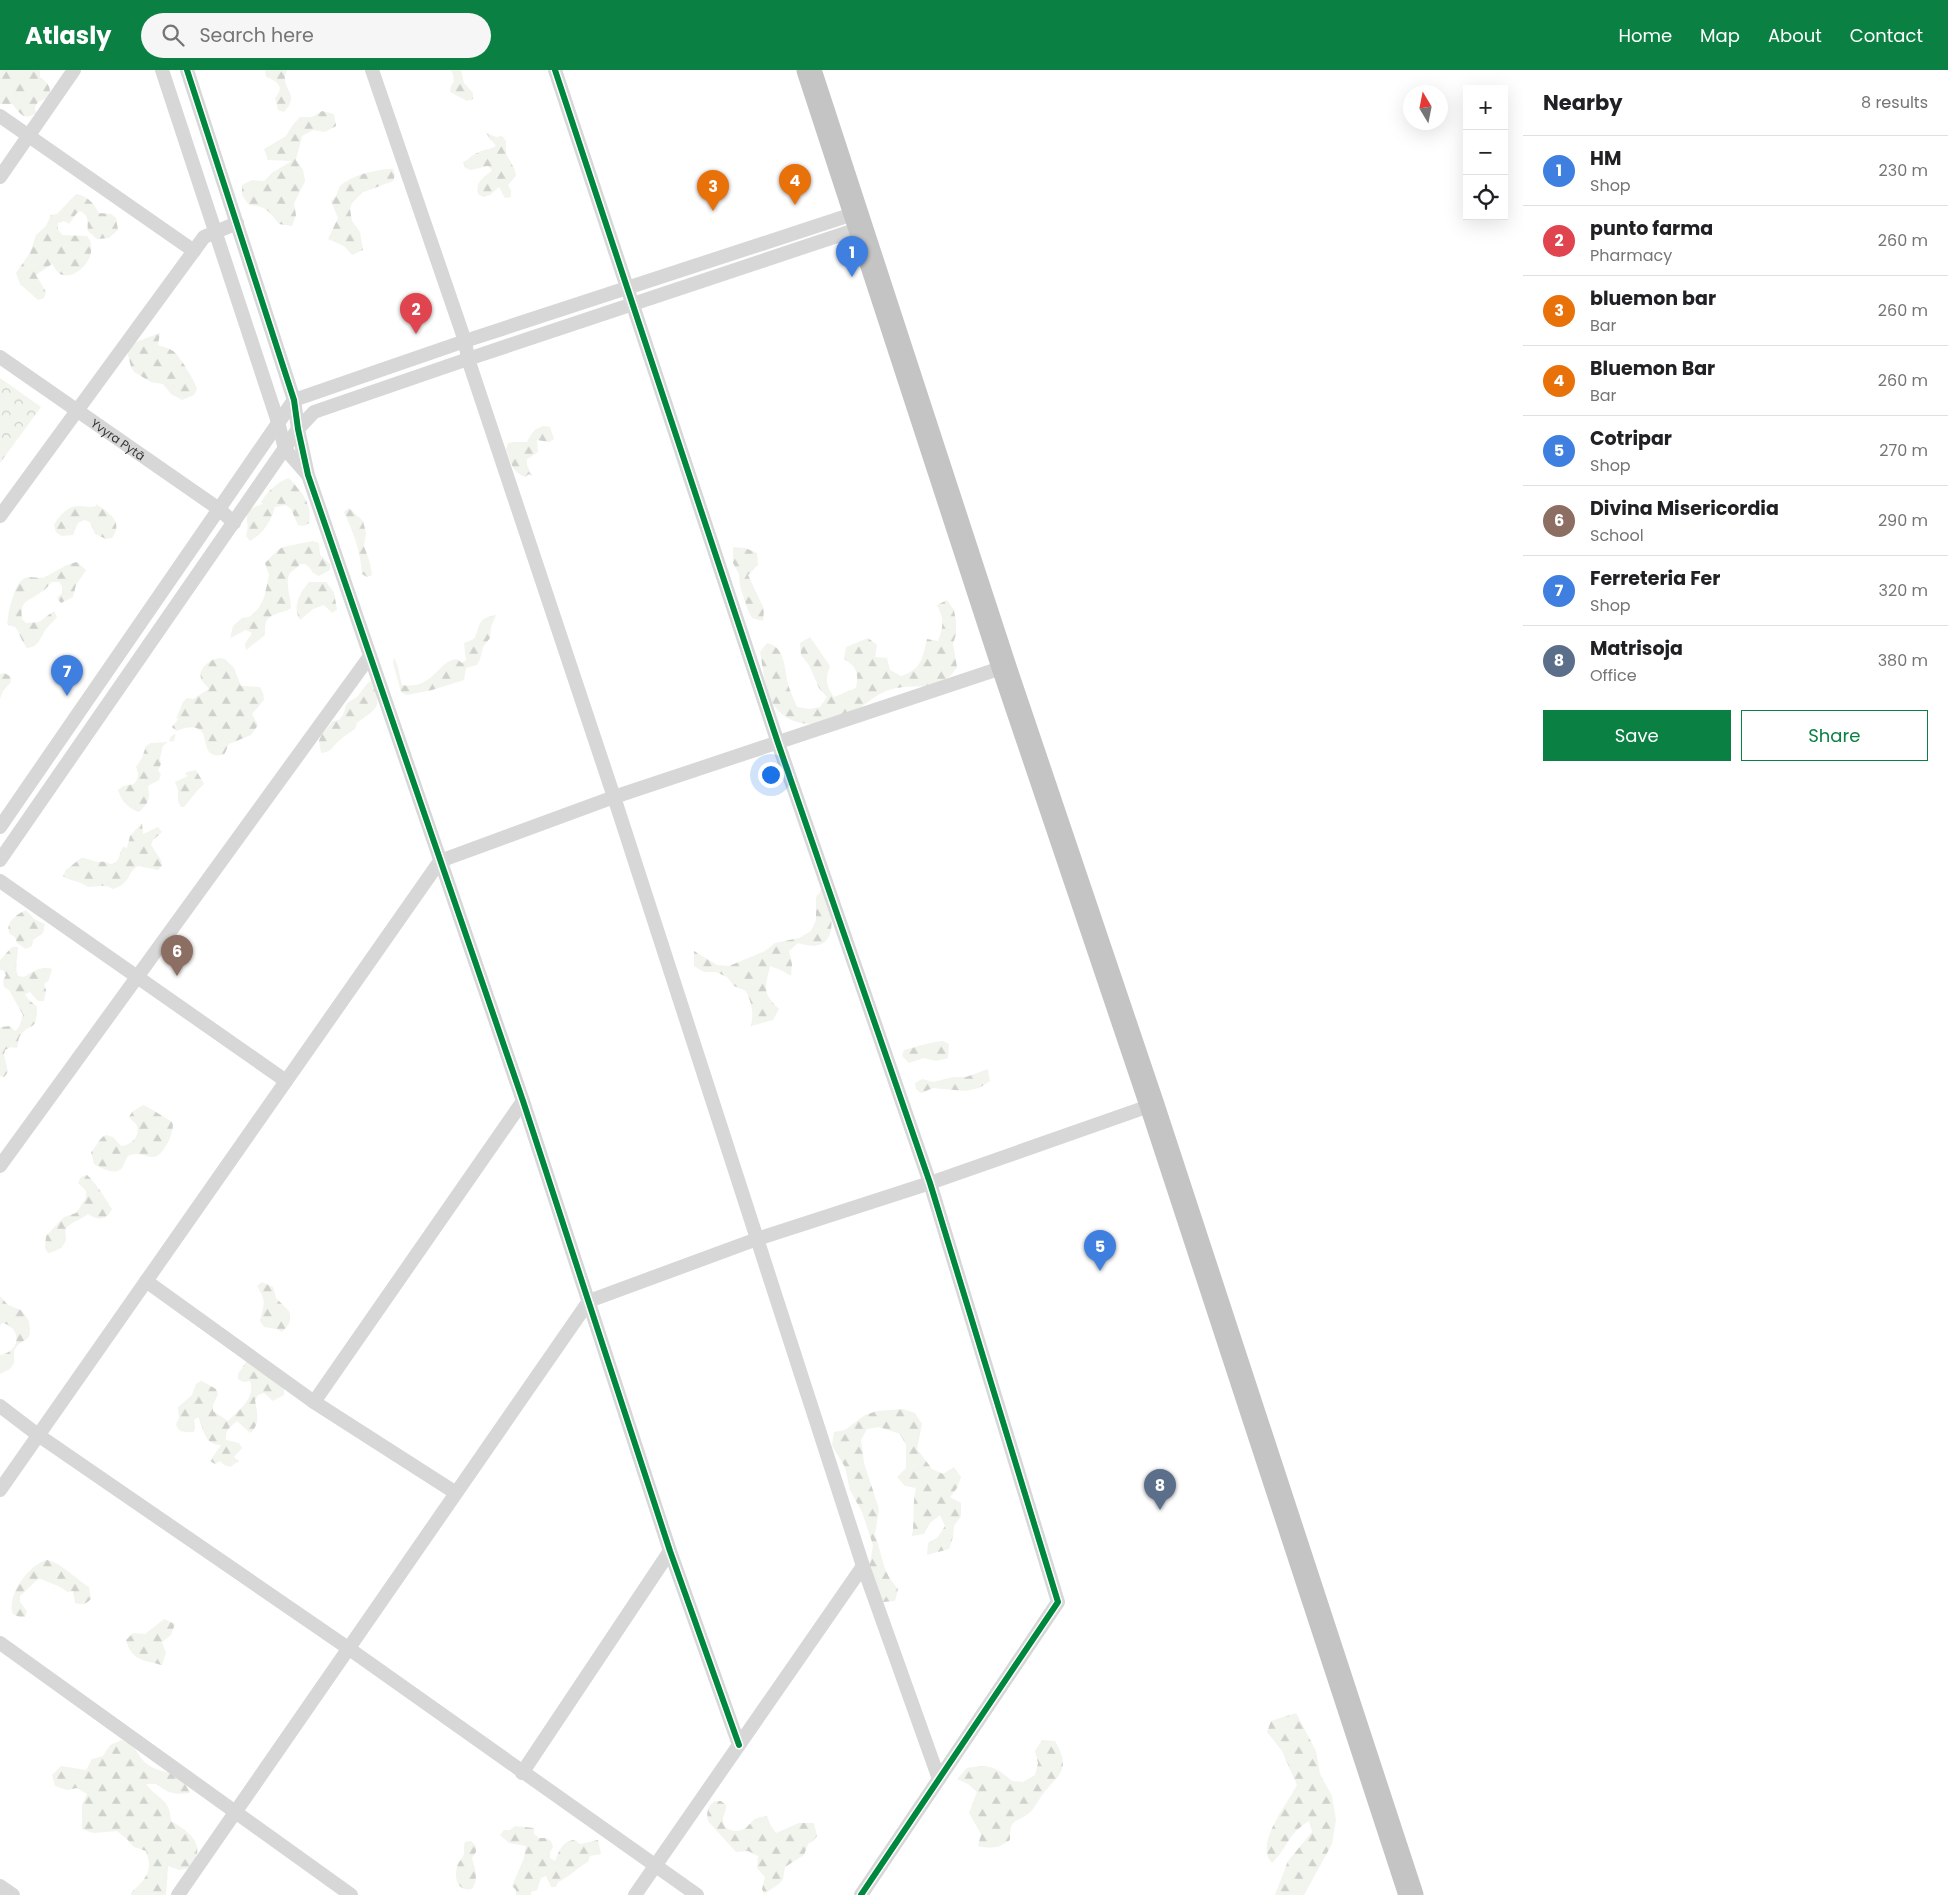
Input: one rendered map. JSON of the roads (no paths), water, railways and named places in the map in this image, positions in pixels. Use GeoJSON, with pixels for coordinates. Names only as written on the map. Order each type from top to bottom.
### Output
{"type":"FeatureCollection","features":[{"type":"Feature","properties":{"kind":"highway"},"geometry":{"type":"LineString","coordinates":[[809,70],[1004,666],[1152,1105],[1411,1895]]}},
{"type":"Feature","properties":{"kind":"street"},"geometry":{"type":"LineString","coordinates":[[0,177],[74,70]]}},
{"type":"Feature","properties":{"kind":"street"},"geometry":{"type":"LineString","coordinates":[[162,70],[278,422],[285,449],[308,475]]}},
{"type":"Feature","properties":{"kind":"street"},"geometry":{"type":"LineString","coordinates":[[187,70],[294,400],[308,475],[523,1101],[670,1551],[739,1745]]}},
{"type":"Feature","properties":{"kind":"street"},"geometry":{"type":"LineString","coordinates":[[372,70],[465,341],[468,359],[614,797],[863,1566],[939,1779]]}},
{"type":"Feature","properties":{"kind":"street"},"geometry":{"type":"LineString","coordinates":[[555,70],[778,743],[930,1183],[1058,1602],[861,1895]]}},
{"type":"Feature","properties":{"kind":"street"},"geometry":{"type":"LineString","coordinates":[[0,116],[194,251]]}},
{"type":"Feature","properties":{"kind":"street"},"geometry":{"type":"LineString","coordinates":[[0,827],[294,400],[626,288],[858,220]]}},
{"type":"Feature","properties":{"kind":"street"},"geometry":{"type":"LineString","coordinates":[[0,860],[298,428],[314,412],[632,305],[858,220]]}},
{"type":"Feature","properties":{"kind":"street"},"geometry":{"type":"LineString","coordinates":[[0,516],[204,237],[237,223]]}},
{"type":"Feature","properties":{"kind":"street","name":"Yvyra Pytã"},"geometry":{"type":"LineString","coordinates":[[0,356],[219,509],[234,522]]}},
{"type":"Feature","properties":{"kind":"street"},"geometry":{"type":"LineString","coordinates":[[0,1166],[370,656]]}},
{"type":"Feature","properties":{"kind":"street"},"geometry":{"type":"LineString","coordinates":[[0,1490],[440,861],[614,797],[1004,666]]}},
{"type":"Feature","properties":{"kind":"street"},"geometry":{"type":"LineString","coordinates":[[0,881],[286,1081]]}},
{"type":"Feature","properties":{"kind":"street"},"geometry":{"type":"LineString","coordinates":[[314,1402],[523,1101]]}},
{"type":"Feature","properties":{"kind":"street"},"geometry":{"type":"LineString","coordinates":[[178,1895],[588,1301],[757,1239],[930,1183],[1152,1105]]}},
{"type":"Feature","properties":{"kind":"street"},"geometry":{"type":"LineString","coordinates":[[146,1281],[314,1402],[456,1493]]}},
{"type":"Feature","properties":{"kind":"street"},"geometry":{"type":"LineString","coordinates":[[0,1406],[38,1435],[348,1648],[522,1773],[697,1895]]}},
{"type":"Feature","properties":{"kind":"street"},"geometry":{"type":"LineString","coordinates":[[522,1773],[670,1551]]}},
{"type":"Feature","properties":{"kind":"street"},"geometry":{"type":"LineString","coordinates":[[635,1895],[863,1566]]}},
{"type":"Feature","properties":{"kind":"street"},"geometry":{"type":"LineString","coordinates":[[0,1642],[351,1895]]}},
{"type":"Feature","properties":{"kind":"street"},"geometry":{"type":"LineString","coordinates":[[0,1886],[13,1895]]}},
{"type":"Feature","properties":{"kind":"place","name":"Bluemon Bar"},"geometry":{"type":"Point","coordinates":[795,205]}},
{"type":"Feature","properties":{"kind":"place","name":"bluemon bar"},"geometry":{"type":"Point","coordinates":[713,211]}},
{"type":"Feature","properties":{"kind":"place","name":"HM"},"geometry":{"type":"Point","coordinates":[852,277]}},
{"type":"Feature","properties":{"kind":"place","name":"punto farma"},"geometry":{"type":"Point","coordinates":[416,334]}},
{"type":"Feature","properties":{"kind":"place","name":"Ferreteria Fer"},"geometry":{"type":"Point","coordinates":[67,696]}},
{"type":"Feature","properties":{"kind":"place","name":"Divina Misericordia"},"geometry":{"type":"Point","coordinates":[177,976]}},
{"type":"Feature","properties":{"kind":"place","name":"Cotripar"},"geometry":{"type":"Point","coordinates":[1100,1271]}},
{"type":"Feature","properties":{"kind":"place","name":"Matrisoja"},"geometry":{"type":"Point","coordinates":[1160,1510]}}]}
